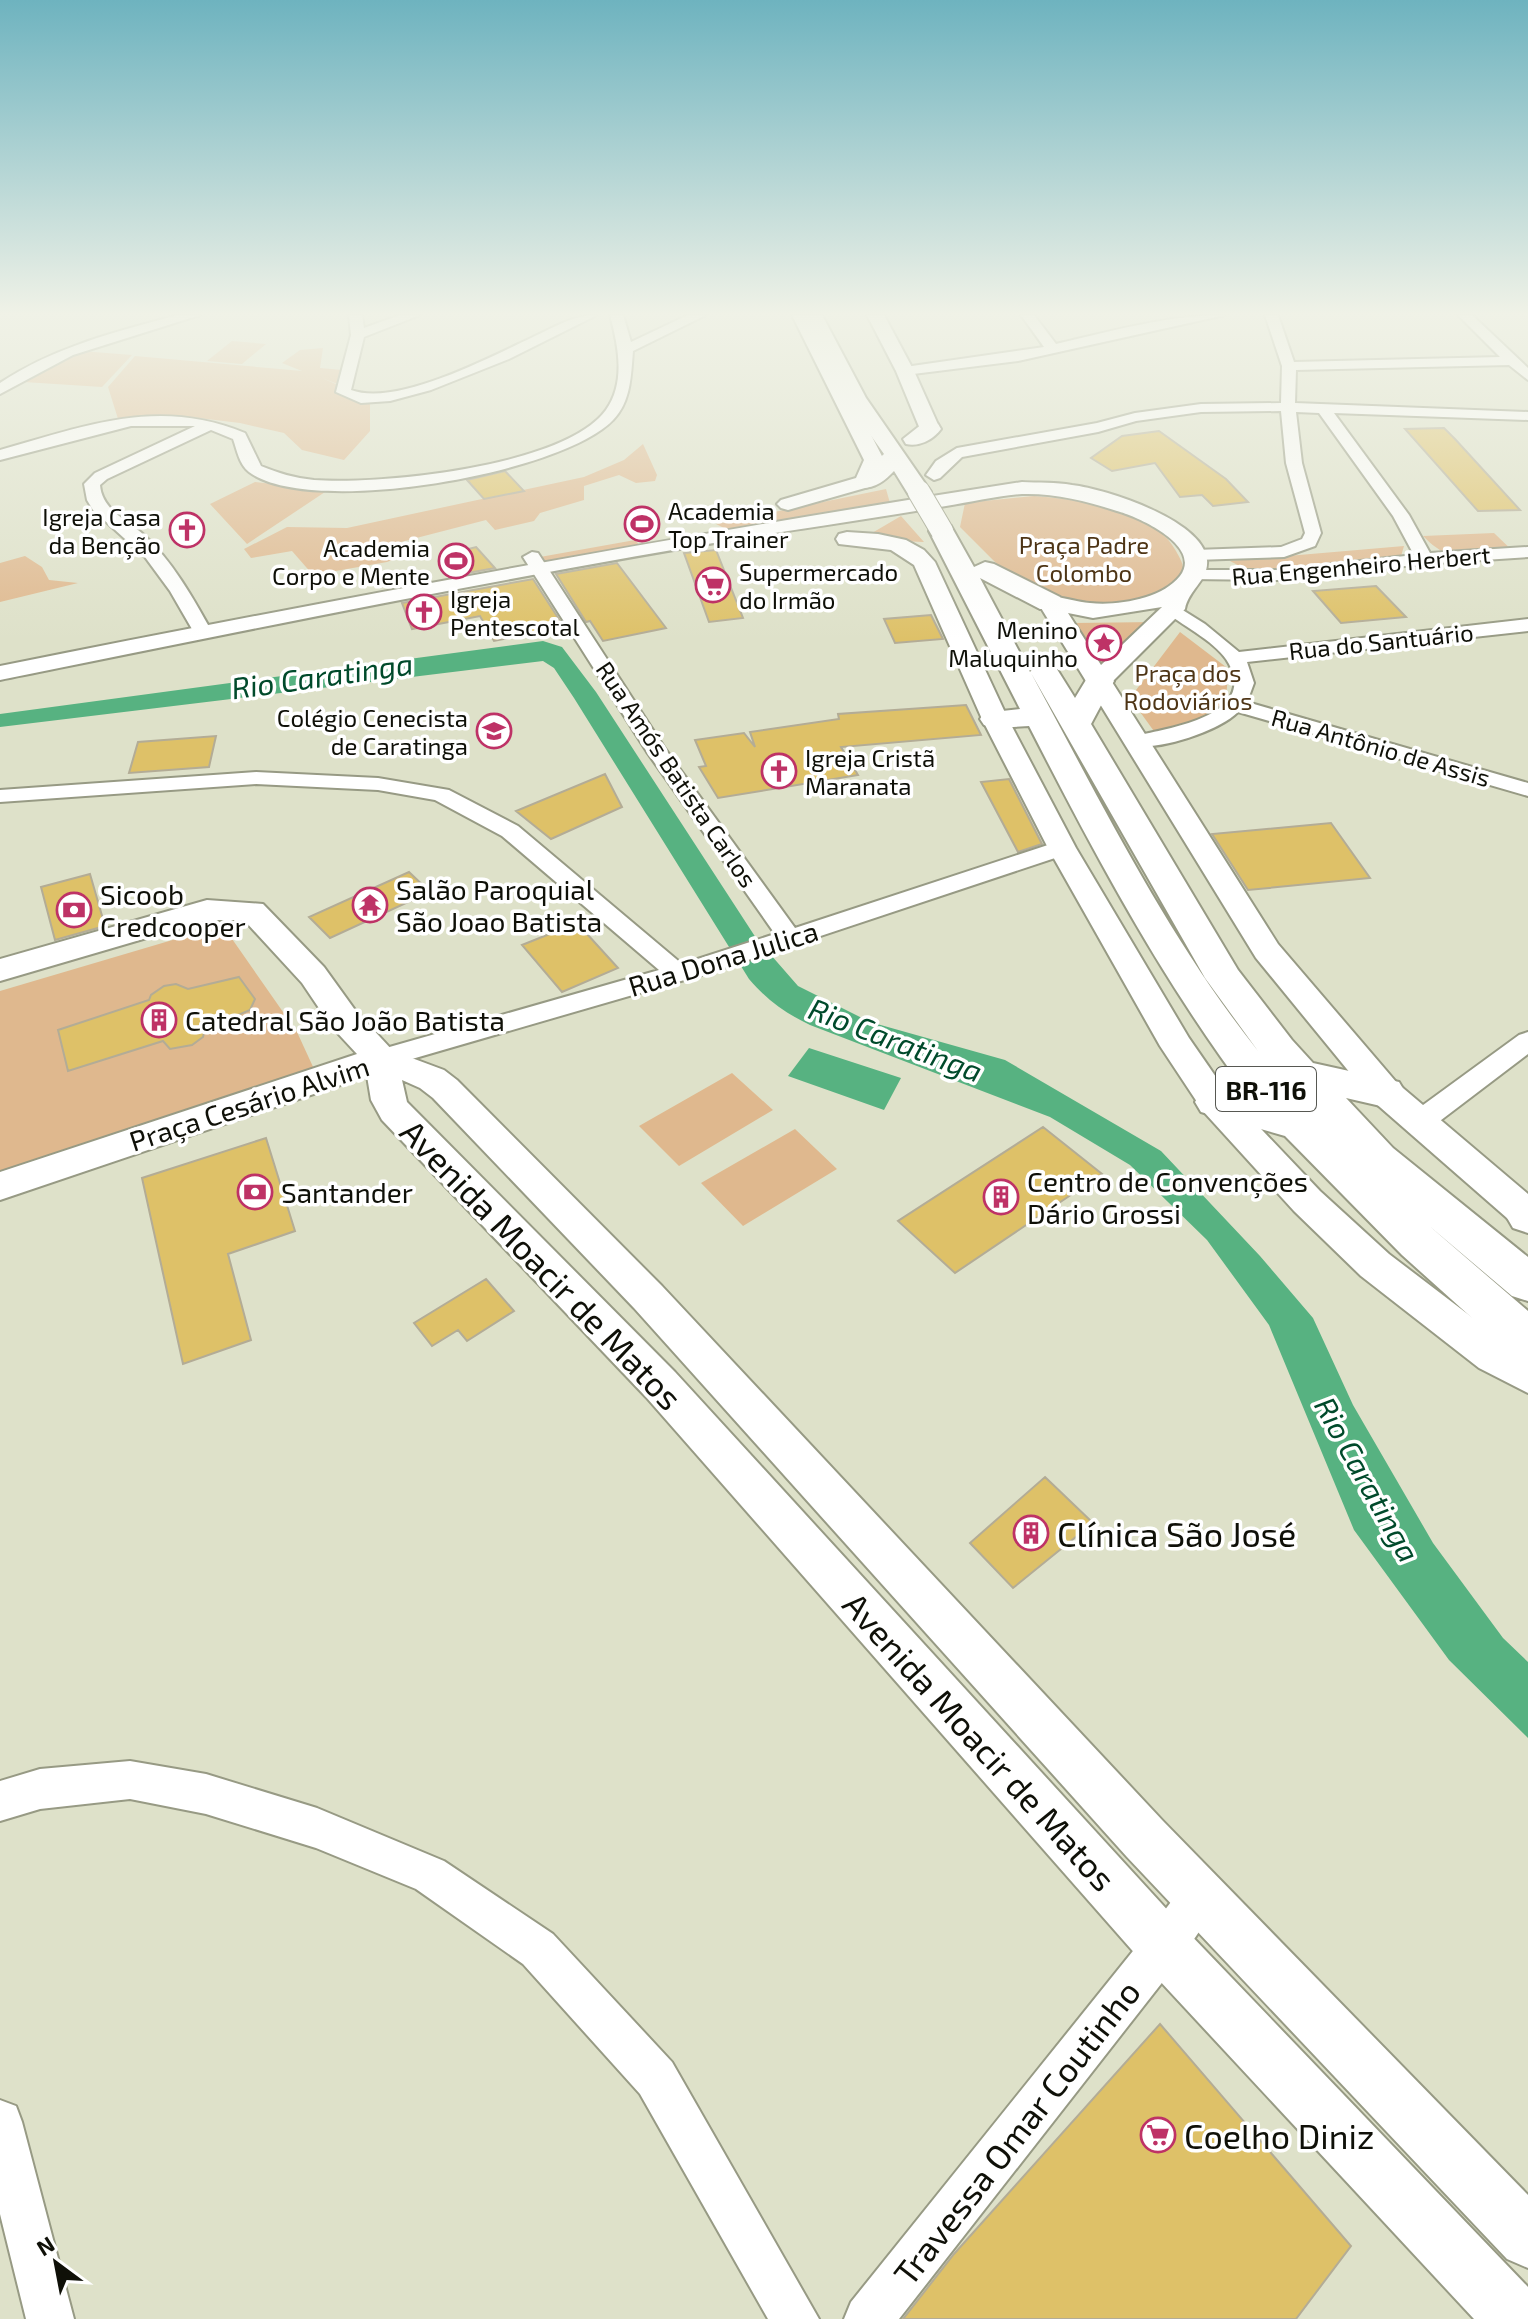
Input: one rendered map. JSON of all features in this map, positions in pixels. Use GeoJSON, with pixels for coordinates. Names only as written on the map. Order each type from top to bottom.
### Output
{"type":"FeatureCollection","features":[{"type":"Feature","properties":{"kind":"highway","name":"BR-116"},"geometry":{"type":"LineString","coordinates":[[889,423],[913,441]]}},
{"type":"Feature","properties":{"kind":"highway","name":"BR-116"},"geometry":{"type":"LineString","coordinates":[[904,423],[913,441],[926,490],[985,570],[1076,724],[1125,840],[1125,880],[1185,978],[1264,1087],[1418,1243],[1510,1273]]}},
{"type":"Feature","properties":{"kind":"highway"},"geometry":{"type":"LineString","coordinates":[[865,482],[883,470],[913,441]]}},
{"type":"Feature","properties":{"kind":"highway","name":"BR-116"},"geometry":{"type":"LineString","coordinates":[[952,528],[1038,717],[1125,840],[1224,978],[1298,1074],[1378,1159],[1510,1273],[1528,1339]]}},
{"type":"Feature","properties":{"kind":"highway"},"geometry":{"type":"LineString","coordinates":[[985,570],[1050,603]]}},
{"type":"Feature","properties":{"kind":"highway"},"geometry":{"type":"LineString","coordinates":[[1076,724],[1099,681]]}},
{"type":"Feature","properties":{"kind":"highway"},"geometry":{"type":"LineString","coordinates":[[995,719],[1038,717]]}},
{"type":"Feature","properties":{"kind":"highway"},"geometry":{"type":"LineString","coordinates":[[1298,1074],[1385,1092]]}},
{"type":"Feature","properties":{"kind":"highway"},"geometry":{"type":"LineString","coordinates":[[1215,1102],[1299,1125]]}},
{"type":"Feature","properties":{"kind":"main road"},"geometry":{"type":"LineString","coordinates":[[0,673],[536,563],[708,520],[813,499],[865,482],[874,460],[855,423]]}},
{"type":"Feature","properties":{"kind":"main road"},"geometry":{"type":"LineString","coordinates":[[911,423],[913,441]]}},
{"type":"Feature","properties":{"kind":"main road"},"geometry":{"type":"LineString","coordinates":[[671,545],[743,546],[845,532],[926,490],[989,491],[1047,487],[1098,496],[1131,508],[1179,533],[1189,543],[1194,565],[1174,601],[1135,649],[1099,681]]}},
{"type":"Feature","properties":{"kind":"main road"},"geometry":{"type":"LineString","coordinates":[[708,520],[730,534]]}},
{"type":"Feature","properties":{"kind":"main road"},"geometry":{"type":"LineString","coordinates":[[536,563],[815,522],[811,530],[813,534],[845,532],[891,543],[920,557],[995,719],[1062,848],[1177,1046],[1215,1102],[1307,1201],[1375,1265],[1493,1356],[1528,1375]]}},
{"type":"Feature","properties":{"kind":"main road"},"geometry":{"type":"LineString","coordinates":[[1050,603],[1093,611],[1174,601]]}},
{"type":"Feature","properties":{"kind":"main road"},"geometry":{"type":"LineString","coordinates":[[1050,603],[1267,951],[1385,1092],[1528,1216]]}},
{"type":"Feature","properties":{"kind":"main road","name":"Praça Cesário Alvim"},"geometry":{"type":"LineString","coordinates":[[0,970],[207,910],[252,911],[313,975],[343,1018],[381,1059],[0,1186]]}},
{"type":"Feature","properties":{"kind":"main road","name":"Avenida Moacir de Matos"},"geometry":{"type":"LineString","coordinates":[[381,1059],[388,1100],[394,1111],[581,1301],[725,1419],[1200,1896],[1528,2238]]}},
{"type":"Feature","properties":{"kind":"main road","name":"Avenida Moacir de Matos"},"geometry":{"type":"LineString","coordinates":[[725,1419],[776,1516],[1164,1946],[1516,2319]]}},
{"type":"Feature","properties":{"kind":"street"},"geometry":{"type":"LineString","coordinates":[[0,455],[134,423]]}},
{"type":"Feature","properties":{"kind":"street"},"geometry":{"type":"LineString","coordinates":[[206,423],[240,436],[245,456],[256,470],[289,482],[394,483],[469,472],[550,452],[575,440],[598,423]]}},
{"type":"Feature","properties":{"kind":"street"},"geometry":{"type":"LineString","coordinates":[[926,490],[942,464],[957,453],[1109,423]]}},
{"type":"Feature","properties":{"kind":"street"},"geometry":{"type":"LineString","coordinates":[[1194,565],[1284,552],[1309,542],[1313,533],[1294,463],[1290,423]]}},
{"type":"Feature","properties":{"kind":"street"},"geometry":{"type":"LineString","coordinates":[[1334,423],[1401,515],[1425,559]]}},
{"type":"Feature","properties":{"kind":"street"},"geometry":{"type":"LineString","coordinates":[[203,632],[173,580],[154,556],[128,530],[104,513],[92,494],[92,484],[101,476],[211,424]]}},
{"type":"Feature","properties":{"kind":"street"},"geometry":{"type":"LineString","coordinates":[[913,441],[941,443],[957,453]]}},
{"type":"Feature","properties":{"kind":"street","name":"Rua Engenheiro Herbert"},"geometry":{"type":"LineString","coordinates":[[1194,565],[1244,579],[1425,559],[1528,552]]}},
{"type":"Feature","properties":{"kind":"street","name":"Rua Amós Batista Carlos"},"geometry":{"type":"LineString","coordinates":[[536,563],[783,940]]}},
{"type":"Feature","properties":{"kind":"street"},"geometry":{"type":"LineString","coordinates":[[1138,741],[1196,730],[1235,705],[1241,694],[1243,680],[1234,658],[1174,601]]}},
{"type":"Feature","properties":{"kind":"street","name":"Rua do Santuário"},"geometry":{"type":"LineString","coordinates":[[1234,658],[1528,625]]}},
{"type":"Feature","properties":{"kind":"street","name":"Rua Antônio de Assis"},"geometry":{"type":"LineString","coordinates":[[1235,705],[1528,790]]}},
{"type":"Feature","properties":{"kind":"street"},"geometry":{"type":"LineString","coordinates":[[0,796],[256,778],[378,784],[441,795],[510,831],[678,973]]}},
{"type":"Feature","properties":{"kind":"street","name":"Rua Dona Julica"},"geometry":{"type":"LineString","coordinates":[[381,1059],[703,966],[1062,848]]}},
{"type":"Feature","properties":{"kind":"street"},"geometry":{"type":"LineString","coordinates":[[1418,1123],[1528,1041]]}},
{"type":"Feature","properties":{"kind":"street"},"geometry":{"type":"LineString","coordinates":[[0,1801],[40,1789],[130,1780],[206,1794],[317,1828],[430,1875],[538,1949],[656,2078],[795,2319]]}},
{"type":"Feature","properties":{"kind":"street","name":"Travessa Omar Coutinho"},"geometry":{"type":"LineString","coordinates":[[868,2319],[1164,1946],[1200,1896]]}},
{"type":"Feature","properties":{"kind":"street"},"geometry":{"type":"LineString","coordinates":[[0,2122],[50,2319]]}},
{"type":"Feature","properties":{"kind":"green space"},"geometry":{"type":"Polygon","coordinates":[[[241,423],[370,423],[370,431],[344,460],[302,450],[284,433],[241,423]]]}},
{"type":"Feature","properties":{"kind":"green space"},"geometry":{"type":"Polygon","coordinates":[[[643,444],[657,475],[655,481],[636,483],[619,475],[584,486],[584,500],[540,513],[534,521],[495,530],[486,520],[393,544],[402,556],[387,562],[313,575],[292,551],[251,558],[244,549],[287,527],[347,528],[584,477],[624,460],[643,444]]]}},
{"type":"Feature","properties":{"kind":"green space"},"geometry":{"type":"Polygon","coordinates":[[[255,482],[328,490],[247,544],[210,504],[255,482]]]}},
{"type":"Feature","properties":{"kind":"green space"},"geometry":{"type":"Polygon","coordinates":[[[886,489],[890,503],[728,530],[716,524],[886,489]]]}},
{"type":"Feature","properties":{"kind":"green space","name":"Praça Padre Colombo"},"geometry":{"type":"Polygon","coordinates":[[[1034,496],[1113,508],[1150,524],[1165,536],[1182,562],[1182,572],[1173,592],[1082,613],[1003,570],[960,527],[965,503],[1034,496]]]}},
{"type":"Feature","properties":{"kind":"green space"},"geometry":{"type":"Polygon","coordinates":[[[901,516],[924,542],[899,541],[872,533],[901,516]]]}},
{"type":"Feature","properties":{"kind":"green space"},"geometry":{"type":"Polygon","coordinates":[[[1494,533],[1518,556],[1456,557],[1434,546],[1423,536],[1494,533]]]}},
{"type":"Feature","properties":{"kind":"green space"},"geometry":{"type":"Polygon","coordinates":[[[635,540],[642,548],[546,566],[540,557],[635,540]]]}},
{"type":"Feature","properties":{"kind":"green space"},"geometry":{"type":"Polygon","coordinates":[[[1404,546],[1399,563],[1251,572],[1230,561],[1404,546]]]}},
{"type":"Feature","properties":{"kind":"green space"},"geometry":{"type":"Polygon","coordinates":[[[25,556],[42,567],[49,580],[78,583],[0,602],[0,563],[25,556]]]}},
{"type":"Feature","properties":{"kind":"green space","name":"Praça dos Rodoviários"},"geometry":{"type":"Polygon","coordinates":[[[1157,622],[1107,674],[1073,623],[1157,622]]]}},
{"type":"Feature","properties":{"kind":"green space","name":"Praça dos Rodoviários"},"geometry":{"type":"Polygon","coordinates":[[[1180,632],[1226,667],[1224,698],[1209,716],[1156,734],[1130,698],[1180,632]]]}},
{"type":"Feature","properties":{"kind":"green space"},"geometry":{"type":"Polygon","coordinates":[[[216,932],[230,936],[297,1032],[314,1069],[0,1174],[0,991],[186,936],[216,932]]]}},
{"type":"Feature","properties":{"kind":"green space"},"geometry":{"type":"Polygon","coordinates":[[[732,1073],[773,1110],[679,1166],[639,1126],[732,1073]]]}},
{"type":"Feature","properties":{"kind":"green space"},"geometry":{"type":"Polygon","coordinates":[[[795,1129],[837,1169],[743,1226],[701,1183],[795,1129]]]}},
{"type":"Feature","properties":{"kind":"water","name":"Rio Caratinga"},"geometry":{"type":"Polygon","coordinates":[[[543,641],[562,647],[596,692],[756,938],[798,986],[870,1022],[1005,1060],[1161,1151],[1260,1256],[1313,1318],[1353,1405],[1433,1543],[1503,1638],[1528,1662],[1528,1738],[1449,1660],[1354,1530],[1269,1325],[1207,1240],[1130,1165],[1050,1117],[810,1025],[770,1000],[749,979],[554,668],[543,661],[0,727],[0,714],[543,641]]]}},
{"type":"Feature","properties":{"kind":"water"},"geometry":{"type":"Polygon","coordinates":[[[809,1048],[901,1078],[884,1110],[788,1076],[809,1048]]]}},
{"type":"Feature","properties":{"kind":"building"},"geometry":{"type":"Polygon","coordinates":[[[1444,428],[1520,510],[1478,511],[1405,429],[1444,428]]]}},
{"type":"Feature","properties":{"kind":"building"},"geometry":{"type":"Polygon","coordinates":[[[1159,431],[1226,479],[1248,502],[1213,506],[1202,495],[1180,497],[1155,463],[1112,471],[1091,458],[1122,436],[1159,431]]]}},
{"type":"Feature","properties":{"kind":"building"},"geometry":{"type":"Polygon","coordinates":[[[505,471],[524,491],[484,499],[467,480],[505,471]]]}},
{"type":"Feature","properties":{"kind":"building"},"geometry":{"type":"Polygon","coordinates":[[[476,547],[495,568],[457,575],[440,556],[476,547]]]}},
{"type":"Feature","properties":{"kind":"building","name":"Supermercado do Irmão"},"geometry":{"type":"Polygon","coordinates":[[[716,550],[743,618],[709,622],[684,553],[716,550]]]}},
{"type":"Feature","properties":{"kind":"building"},"geometry":{"type":"Polygon","coordinates":[[[617,563],[666,628],[603,641],[590,621],[586,622],[556,574],[617,563]]]}},
{"type":"Feature","properties":{"kind":"building"},"geometry":{"type":"Polygon","coordinates":[[[533,579],[564,627],[494,641],[480,616],[412,629],[402,603],[533,579]]]}},
{"type":"Feature","properties":{"kind":"building"},"geometry":{"type":"Polygon","coordinates":[[[1376,586],[1406,617],[1341,623],[1313,591],[1376,586]]]}},
{"type":"Feature","properties":{"kind":"building"},"geometry":{"type":"Polygon","coordinates":[[[931,615],[943,639],[895,643],[884,619],[931,615]]]}},
{"type":"Feature","properties":{"kind":"building"},"geometry":{"type":"Polygon","coordinates":[[[966,705],[981,735],[841,747],[858,775],[718,798],[699,767],[706,766],[695,740],[744,733],[755,747],[750,732],[839,719],[838,714],[966,705]]]}},
{"type":"Feature","properties":{"kind":"building"},"geometry":{"type":"Polygon","coordinates":[[[216,736],[209,767],[129,773],[138,742],[216,736]]]}},
{"type":"Feature","properties":{"kind":"building"},"geometry":{"type":"Polygon","coordinates":[[[605,774],[622,807],[551,839],[516,811],[605,774]]]}},
{"type":"Feature","properties":{"kind":"building"},"geometry":{"type":"Polygon","coordinates":[[[1009,779],[1042,844],[1018,852],[981,782],[1009,779]]]}},
{"type":"Feature","properties":{"kind":"building"},"geometry":{"type":"Polygon","coordinates":[[[1331,823],[1370,878],[1248,890],[1212,834],[1331,823]]]}},
{"type":"Feature","properties":{"kind":"building","name":"Salão Paroquial São Joao Batista"},"geometry":{"type":"Polygon","coordinates":[[[409,872],[430,892],[330,938],[309,917],[409,872]]]}},
{"type":"Feature","properties":{"kind":"building","name":"Sicoob Credcooper"},"geometry":{"type":"Polygon","coordinates":[[[90,874],[105,926],[55,940],[41,887],[90,874]]]}},
{"type":"Feature","properties":{"kind":"building"},"geometry":{"type":"Polygon","coordinates":[[[577,923],[618,968],[562,992],[522,945],[577,923]]]}},
{"type":"Feature","properties":{"kind":"building","name":"Catedral São João Batista"},"geometry":{"type":"Polygon","coordinates":[[[239,977],[255,999],[250,1010],[205,1029],[203,1037],[192,1045],[170,1049],[163,1041],[68,1071],[58,1030],[149,1000],[164,986],[176,984],[188,989],[239,977]]]}},
{"type":"Feature","properties":{"kind":"building","name":"Centro de Convenções Dário Grossi"},"geometry":{"type":"Polygon","coordinates":[[[1043,1127],[1102,1174],[955,1273],[898,1221],[1043,1127]]]}},
{"type":"Feature","properties":{"kind":"building"},"geometry":{"type":"Polygon","coordinates":[[[266,1138],[295,1231],[228,1254],[251,1340],[183,1364],[142,1178],[266,1138]]]}},
{"type":"Feature","properties":{"kind":"building"},"geometry":{"type":"Polygon","coordinates":[[[486,1279],[514,1311],[467,1341],[458,1330],[432,1346],[414,1323],[486,1279]]]}},
{"type":"Feature","properties":{"kind":"building","name":"Clínica São José"},"geometry":{"type":"Polygon","coordinates":[[[1045,1477],[1093,1523],[1013,1588],[970,1543],[1045,1477]]]}},
{"type":"Feature","properties":{"kind":"building","name":"Coelho Diniz"},"geometry":{"type":"Polygon","coordinates":[[[1160,2024],[1351,2246],[1296,2319],[903,2319],[954,2254],[1160,2024]]]}},
{"type":"Feature","properties":{"kind":"place","name":"Academia Top Trainer"},"geometry":{"type":"Point","coordinates":[642,524]}},
{"type":"Feature","properties":{"kind":"place","name":"Igreja Casa da Benção"},"geometry":{"type":"Point","coordinates":[187,530]}},
{"type":"Feature","properties":{"kind":"place","name":"Academia Corpo e Mente"},"geometry":{"type":"Point","coordinates":[456,561]}},
{"type":"Feature","properties":{"kind":"place","name":"Supermercado do Irmão"},"geometry":{"type":"Point","coordinates":[713,585]}},
{"type":"Feature","properties":{"kind":"place","name":"Igreja Pentescotal"},"geometry":{"type":"Point","coordinates":[424,612]}},
{"type":"Feature","properties":{"kind":"place","name":"Menino Maluquinho"},"geometry":{"type":"Point","coordinates":[1104,643]}},
{"type":"Feature","properties":{"kind":"place","name":"Colégio Cenecista de Caratinga"},"geometry":{"type":"Point","coordinates":[494,731]}},
{"type":"Feature","properties":{"kind":"place","name":"Igreja Cristã Maranata"},"geometry":{"type":"Point","coordinates":[779,771]}},
{"type":"Feature","properties":{"kind":"place","name":"Salão Paroquial São Joao Batista"},"geometry":{"type":"Point","coordinates":[370,905]}},
{"type":"Feature","properties":{"kind":"place","name":"Sicoob Credcooper"},"geometry":{"type":"Point","coordinates":[74,910]}},
{"type":"Feature","properties":{"kind":"place","name":"Catedral São João Batista"},"geometry":{"type":"Point","coordinates":[159,1020]}},
{"type":"Feature","properties":{"kind":"place","name":"Santander"},"geometry":{"type":"Point","coordinates":[255,1192]}},
{"type":"Feature","properties":{"kind":"place","name":"Centro de Convenções Dário Grossi"},"geometry":{"type":"Point","coordinates":[1001,1197]}},
{"type":"Feature","properties":{"kind":"place","name":"Clínica São José"},"geometry":{"type":"Point","coordinates":[1031,1533]}},
{"type":"Feature","properties":{"kind":"place","name":"Coelho Diniz"},"geometry":{"type":"Point","coordinates":[1158,2135]}}]}
